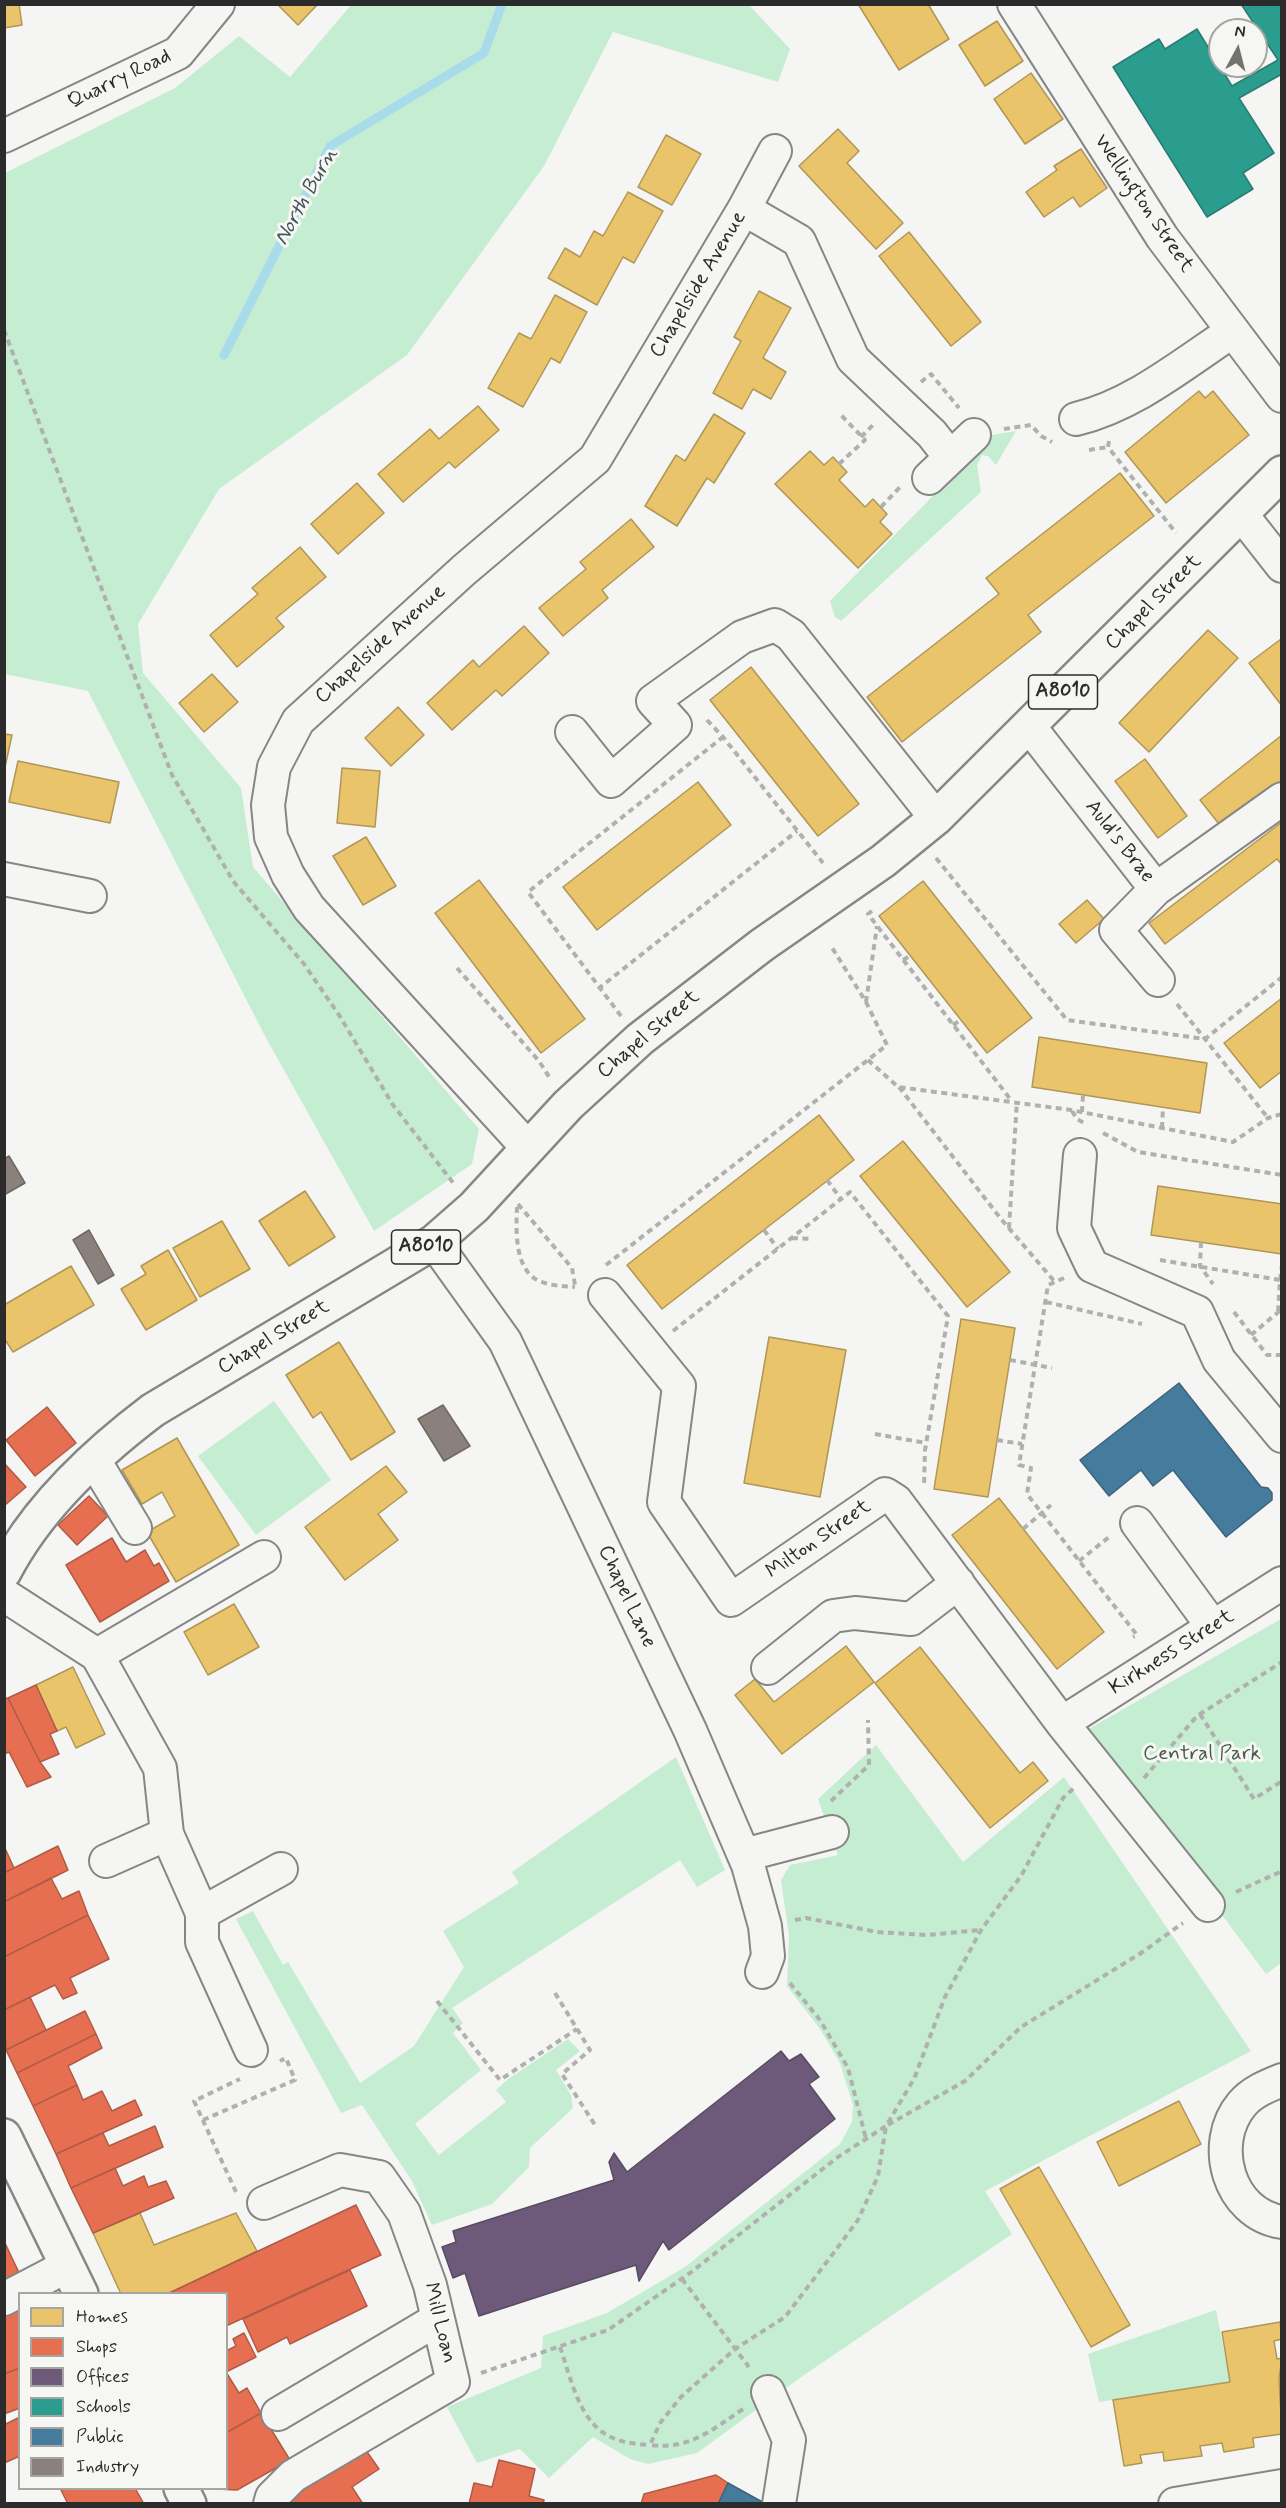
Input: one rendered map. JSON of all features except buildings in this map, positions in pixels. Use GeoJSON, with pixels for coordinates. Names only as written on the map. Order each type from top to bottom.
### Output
{"type":"FeatureCollection","features":[{"type":"Feature","properties":{"kind":"main road","name":"Chapel Street"},"geometry":{"type":"LineString","coordinates":[[4,1572],[18,1545],[32,1527],[94,1460],[153,1410],[434,1242],[460,1220],[568,1105],[640,1039],[762,945],[883,861],[936,818],[1242,515],[1281,473]]}},
{"type":"Feature","properties":{"kind":"main road"},"geometry":{"type":"LineString","coordinates":[[4,2136],[74,2280]]}},
{"type":"Feature","properties":{"kind":"main road"},"geometry":{"type":"LineString","coordinates":[[182,2490],[189,2504]]}},
{"type":"Feature","properties":{"kind":"street","name":"Quarry Road"},"geometry":{"type":"LineString","coordinates":[[4,136],[178,53],[218,4]]}},
{"type":"Feature","properties":{"kind":"street","name":"Wellington Street"},"geometry":{"type":"LineString","coordinates":[[1014,4],[1162,237],[1281,396]]}},
{"type":"Feature","properties":{"kind":"street","name":"Chapelside Avenue"},"geometry":{"type":"LineString","coordinates":[[528,1148],[309,908],[288,875],[271,837],[268,805],[274,767],[298,721],[464,570],[595,459],[744,209],[775,151]]}},
{"type":"Feature","properties":{"kind":"street"},"geometry":{"type":"LineString","coordinates":[[744,209],[799,241],[853,359],[932,434],[940,468],[974,435]]}},
{"type":"Feature","properties":{"kind":"street"},"geometry":{"type":"LineString","coordinates":[[1076,419],[1104,412],[1130,398],[1233,332]]}},
{"type":"Feature","properties":{"kind":"street"},"geometry":{"type":"LineString","coordinates":[[1242,515],[1281,566]]}},
{"type":"Feature","properties":{"kind":"street"},"geometry":{"type":"LineString","coordinates":[[572,732],[612,781],[675,725],[653,701],[675,688],[742,637],[775,625],[791,635],[936,818]]}},
{"type":"Feature","properties":{"kind":"street","name":"Auld's Brae"},"geometry":{"type":"LineString","coordinates":[[1029,726],[1156,890],[1116,930],[1158,980]]}},
{"type":"Feature","properties":{"kind":"street"},"geometry":{"type":"LineString","coordinates":[[1156,890],[1281,799]]}},
{"type":"Feature","properties":{"kind":"street"},"geometry":{"type":"LineString","coordinates":[[4,879],[90,896]]}},
{"type":"Feature","properties":{"kind":"street"},"geometry":{"type":"LineString","coordinates":[[1089,1142],[1074,1228],[1092,1266],[1197,1312],[1219,1360],[1281,1436]]}},
{"type":"Feature","properties":{"kind":"street","name":"Chapel Lane"},"geometry":{"type":"LineString","coordinates":[[434,1242],[505,1341],[690,1730],[744,1855],[765,1951]]}},
{"type":"Feature","properties":{"kind":"street","name":"Milton Street"},"geometry":{"type":"LineString","coordinates":[[592,1283],[679,1386],[663,1502],[731,1600],[885,1494],[896,1501],[1062,1723],[1208,1905]]}},
{"type":"Feature","properties":{"kind":"street"},"geometry":{"type":"LineString","coordinates":[[94,1460],[135,1528]]}},
{"type":"Feature","properties":{"kind":"street"},"geometry":{"type":"LineString","coordinates":[[1137,1523],[1213,1627]]}},
{"type":"Feature","properties":{"kind":"street"},"geometry":{"type":"LineString","coordinates":[[98,1655],[264,1557]]}},
{"type":"Feature","properties":{"kind":"street"},"geometry":{"type":"LineString","coordinates":[[768,1668],[833,1616],[855,1613],[911,1619],[958,1583]]}},
{"type":"Feature","properties":{"kind":"street","name":"Kirkness Street"},"geometry":{"type":"LineString","coordinates":[[1062,1723],[1281,1583]]}},
{"type":"Feature","properties":{"kind":"street"},"geometry":{"type":"LineString","coordinates":[[4,1595],[98,1655],[160,1768],[167,1834],[202,1913],[202,1942],[251,2050]]}},
{"type":"Feature","properties":{"kind":"street"},"geometry":{"type":"LineString","coordinates":[[744,1855],[828,1833]]}},
{"type":"Feature","properties":{"kind":"street"},"geometry":{"type":"LineString","coordinates":[[106,1861],[167,1834]]}},
{"type":"Feature","properties":{"kind":"street"},"geometry":{"type":"LineString","coordinates":[[202,1913],[280,1869]]}},
{"type":"Feature","properties":{"kind":"street"},"geometry":{"type":"LineString","coordinates":[[1281,2080],[1260,2089],[1242,2104],[1229,2125],[1224,2149],[1227,2173],[1238,2194],[1255,2211],[1281,2222]]}},
{"type":"Feature","properties":{"kind":"street","name":"Mill Loan"},"geometry":{"type":"LineString","coordinates":[[264,2203],[340,2170],[380,2177],[405,2213],[430,2285],[453,2382],[293,2476],[272,2497],[270,2504]]}},
{"type":"Feature","properties":{"kind":"street"},"geometry":{"type":"LineString","coordinates":[[30,2292],[74,2280]]}},
{"type":"Feature","properties":{"kind":"street"},"geometry":{"type":"LineString","coordinates":[[278,2414],[438,2319]]}},
{"type":"Feature","properties":{"kind":"street"},"geometry":{"type":"LineString","coordinates":[[768,2392],[789,2440],[779,2504]]}},
{"type":"Feature","properties":{"kind":"street"},"geometry":{"type":"LineString","coordinates":[[1175,2504],[1281,2486]]}},
{"type":"Feature","properties":{"kind":"path"},"geometry":{"type":"LineString","coordinates":[[4,330],[172,775],[233,881],[304,964],[339,1015],[393,1105],[454,1184],[439,1197],[460,1220]]}},
{"type":"Feature","properties":{"kind":"path"},"geometry":{"type":"LineString","coordinates":[[839,464],[864,440],[841,415]]}},
{"type":"Feature","properties":{"kind":"path"},"geometry":{"type":"LineString","coordinates":[[974,435],[1031,425],[1041,436],[1056,444]]}},
{"type":"Feature","properties":{"kind":"path"},"geometry":{"type":"LineString","coordinates":[[1085,449],[1108,447],[1198,559]]}},
{"type":"Feature","properties":{"kind":"path"},"geometry":{"type":"LineString","coordinates":[[675,688],[723,737],[827,866],[818,871],[832,896]]}},
{"type":"Feature","properties":{"kind":"path"},"geometry":{"type":"LineString","coordinates":[[640,1039],[598,989],[528,892],[723,737]]}},
{"type":"Feature","properties":{"kind":"path"},"geometry":{"type":"LineString","coordinates":[[598,989],[797,831]]}},
{"type":"Feature","properties":{"kind":"path"},"geometry":{"type":"LineString","coordinates":[[929,864],[936,858],[1066,1020],[1205,1039],[1281,977]]}},
{"type":"Feature","properties":{"kind":"path"},"geometry":{"type":"LineString","coordinates":[[876,907],[868,914],[1011,1100]]}},
{"type":"Feature","properties":{"kind":"path"},"geometry":{"type":"LineString","coordinates":[[866,1002],[877,926]]}},
{"type":"Feature","properties":{"kind":"path"},"geometry":{"type":"LineString","coordinates":[[592,1283],[572,1268],[516,1202],[520,1257],[529,1275],[542,1282],[592,1283],[887,1045],[866,1002],[831,946]]}},
{"type":"Feature","properties":{"kind":"path"},"geometry":{"type":"LineString","coordinates":[[903,960],[910,956]]}},
{"type":"Feature","properties":{"kind":"path"},"geometry":{"type":"LineString","coordinates":[[457,968],[539,1061],[568,1105]]}},
{"type":"Feature","properties":{"kind":"path"},"geometry":{"type":"LineString","coordinates":[[1158,980],[1268,1118]]}},
{"type":"Feature","properties":{"kind":"path"},"geometry":{"type":"LineString","coordinates":[[953,1025],[961,1020]]}},
{"type":"Feature","properties":{"kind":"path"},"geometry":{"type":"LineString","coordinates":[[868,1060],[898,1087],[1009,1228],[1055,1282]]}},
{"type":"Feature","properties":{"kind":"path"},"geometry":{"type":"LineString","coordinates":[[898,1087],[1011,1100],[1233,1142],[1268,1118],[1281,1114]]}},
{"type":"Feature","properties":{"kind":"path"},"geometry":{"type":"LineString","coordinates":[[1082,1112],[1083,1095]]}},
{"type":"Feature","properties":{"kind":"path"},"geometry":{"type":"LineString","coordinates":[[1009,1228],[1017,1101]]}},
{"type":"Feature","properties":{"kind":"path"},"geometry":{"type":"LineString","coordinates":[[1162,1128],[1163,1107]]}},
{"type":"Feature","properties":{"kind":"path"},"geometry":{"type":"LineString","coordinates":[[1071,1110],[1077,1119],[1087,1124]]}},
{"type":"Feature","properties":{"kind":"path"},"geometry":{"type":"LineString","coordinates":[[1089,1142],[1281,1175]]}},
{"type":"Feature","properties":{"kind":"path"},"geometry":{"type":"LineString","coordinates":[[827,1180],[841,1199]]}},
{"type":"Feature","properties":{"kind":"path"},"geometry":{"type":"LineString","coordinates":[[650,1350],[850,1192],[948,1317],[926,1443],[924,1489]]}},
{"type":"Feature","properties":{"kind":"path"},"geometry":{"type":"LineString","coordinates":[[764,1230],[778,1249]]}},
{"type":"Feature","properties":{"kind":"path"},"geometry":{"type":"LineString","coordinates":[[791,1238],[813,1239]]}},
{"type":"Feature","properties":{"kind":"path"},"geometry":{"type":"LineString","coordinates":[[1201,1242],[1200,1266],[1219,1292]]}},
{"type":"Feature","properties":{"kind":"path"},"geometry":{"type":"LineString","coordinates":[[1154,1258],[1280,1280]]}},
{"type":"Feature","properties":{"kind":"path"},"geometry":{"type":"LineString","coordinates":[[1251,1335],[1280,1311],[1281,1265]]}},
{"type":"Feature","properties":{"kind":"path"},"geometry":{"type":"LineString","coordinates":[[1092,1266],[1048,1285],[1018,1465],[1031,1468],[1027,1494],[1137,1635],[1128,1641]]}},
{"type":"Feature","properties":{"kind":"path"},"geometry":{"type":"LineString","coordinates":[[1046,1302],[1145,1325]]}},
{"type":"Feature","properties":{"kind":"path"},"geometry":{"type":"LineString","coordinates":[[1232,1309],[1267,1355],[1281,1355]]}},
{"type":"Feature","properties":{"kind":"path"},"geometry":{"type":"LineString","coordinates":[[1010,1360],[1052,1368]]}},
{"type":"Feature","properties":{"kind":"path"},"geometry":{"type":"LineString","coordinates":[[875,1434],[926,1443]]}},
{"type":"Feature","properties":{"kind":"path"},"geometry":{"type":"LineString","coordinates":[[997,1440],[1022,1444]]}},
{"type":"Feature","properties":{"kind":"path"},"geometry":{"type":"LineString","coordinates":[[1023,1529],[1050,1505]]}},
{"type":"Feature","properties":{"kind":"path"},"geometry":{"type":"LineString","coordinates":[[1079,1561],[1113,1535],[1137,1523]]}},
{"type":"Feature","properties":{"kind":"path"},"geometry":{"type":"LineString","coordinates":[[1124,1801],[1200,1714],[1281,1662]]}},
{"type":"Feature","properties":{"kind":"path"},"geometry":{"type":"LineString","coordinates":[[1200,1714],[1254,1799],[1281,1780]]}},
{"type":"Feature","properties":{"kind":"path"},"geometry":{"type":"LineString","coordinates":[[828,1833],[819,1813],[869,1765],[868,1720]]}},
{"type":"Feature","properties":{"kind":"path"},"geometry":{"type":"LineString","coordinates":[[650,2445],[660,2423],[681,2397],[735,2349],[785,2317],[858,2220],[878,2176],[886,2126],[914,2079],[945,1997],[981,1930],[1021,1876],[1063,1798],[1097,1767]]}},
{"type":"Feature","properties":{"kind":"path"},"geometry":{"type":"LineString","coordinates":[[453,2382],[608,2330],[682,2279],[838,2157],[964,2081],[1021,2027],[1141,1953],[1208,1905],[1281,1871]]}},
{"type":"Feature","properties":{"kind":"path"},"geometry":{"type":"LineString","coordinates":[[866,2139],[848,2068],[820,2019],[765,1951],[806,1918],[877,1932],[927,1935],[981,1930]]}},
{"type":"Feature","properties":{"kind":"path"},"geometry":{"type":"LineString","coordinates":[[555,1993],[590,2050],[562,2073],[597,2128]]}},
{"type":"Feature","properties":{"kind":"path"},"geometry":{"type":"LineString","coordinates":[[437,2001],[500,2080],[577,2029]]}},
{"type":"Feature","properties":{"kind":"path"},"geometry":{"type":"LineString","coordinates":[[251,2050],[260,2070],[194,2101],[244,2211],[264,2203]]}},
{"type":"Feature","properties":{"kind":"path"},"geometry":{"type":"LineString","coordinates":[[203,2120],[295,2080],[286,2058]]}},
{"type":"Feature","properties":{"kind":"path"},"geometry":{"type":"LineString","coordinates":[[560,2347],[585,2413],[596,2427],[613,2438],[650,2445],[670,2447],[693,2440],[768,2392],[682,2279]]}},
{"type":"Feature","properties":{"kind":"green space"},"geometry":{"type":"Polygon","coordinates":[[[351,5],[749,5],[790,49],[778,82],[613,32],[544,166],[407,355],[219,489],[138,624],[143,673],[241,788],[253,867],[479,1129],[472,1164],[374,1231],[266,1038],[88,691],[5,674],[5,173],[175,88],[239,36],[290,77],[351,5]]]}},
{"type":"Feature","properties":{"kind":"green space"},"geometry":{"type":"Polygon","coordinates":[[[1016,431],[996,465],[988,456],[982,455],[977,465],[981,492],[841,621],[835,617],[830,601],[973,455],[986,436],[1016,431]]]}},
{"type":"Feature","properties":{"kind":"green space"},"geometry":{"type":"Polygon","coordinates":[[[274,1401],[331,1480],[256,1535],[198,1456],[274,1401]]]}},
{"type":"Feature","properties":{"kind":"green space","name":"Central Park"},"geometry":{"type":"Polygon","coordinates":[[[1281,1619],[1281,1963],[1266,1974],[1085,1731],[1281,1619]]]}},
{"type":"Feature","properties":{"kind":"green space"},"geometry":{"type":"Polygon","coordinates":[[[876,1745],[963,1862],[1064,1777],[1251,2051],[985,2191],[1012,2234],[804,2375],[697,2453],[648,2464],[630,2459],[593,2437],[549,2478],[520,2449],[477,2463],[447,2407],[541,2368],[543,2336],[607,2313],[685,2267],[840,2144],[852,2122],[853,2105],[840,2063],[820,2029],[787,1986],[789,1936],[781,1880],[790,1865],[838,1855],[818,1799],[876,1745]]]}},
{"type":"Feature","properties":{"kind":"green space"},"geometry":{"type":"Polygon","coordinates":[[[676,1757],[725,1870],[697,1887],[680,1860],[452,2008],[463,2023],[453,2033],[481,2070],[415,2124],[439,2155],[506,2102],[496,2090],[508,2079],[568,2039],[580,2051],[556,2070],[571,2095],[573,2108],[530,2148],[529,2167],[492,2204],[432,2225],[412,2181],[362,2105],[341,2113],[236,1919],[253,1911],[283,1965],[288,1962],[360,2083],[414,2046],[464,1967],[443,1931],[519,1883],[512,1872],[676,1757]]]}},
{"type":"Feature","properties":{"kind":"green space"},"geometry":{"type":"Polygon","coordinates":[[[1216,2310],[1230,2382],[1099,2402],[1088,2354],[1216,2310]]]}},
{"type":"Feature","properties":{"kind":"waterway","name":"North Burn"},"geometry":{"type":"LineString","coordinates":[[224,355],[330,146],[484,53],[502,4]]}}]}
